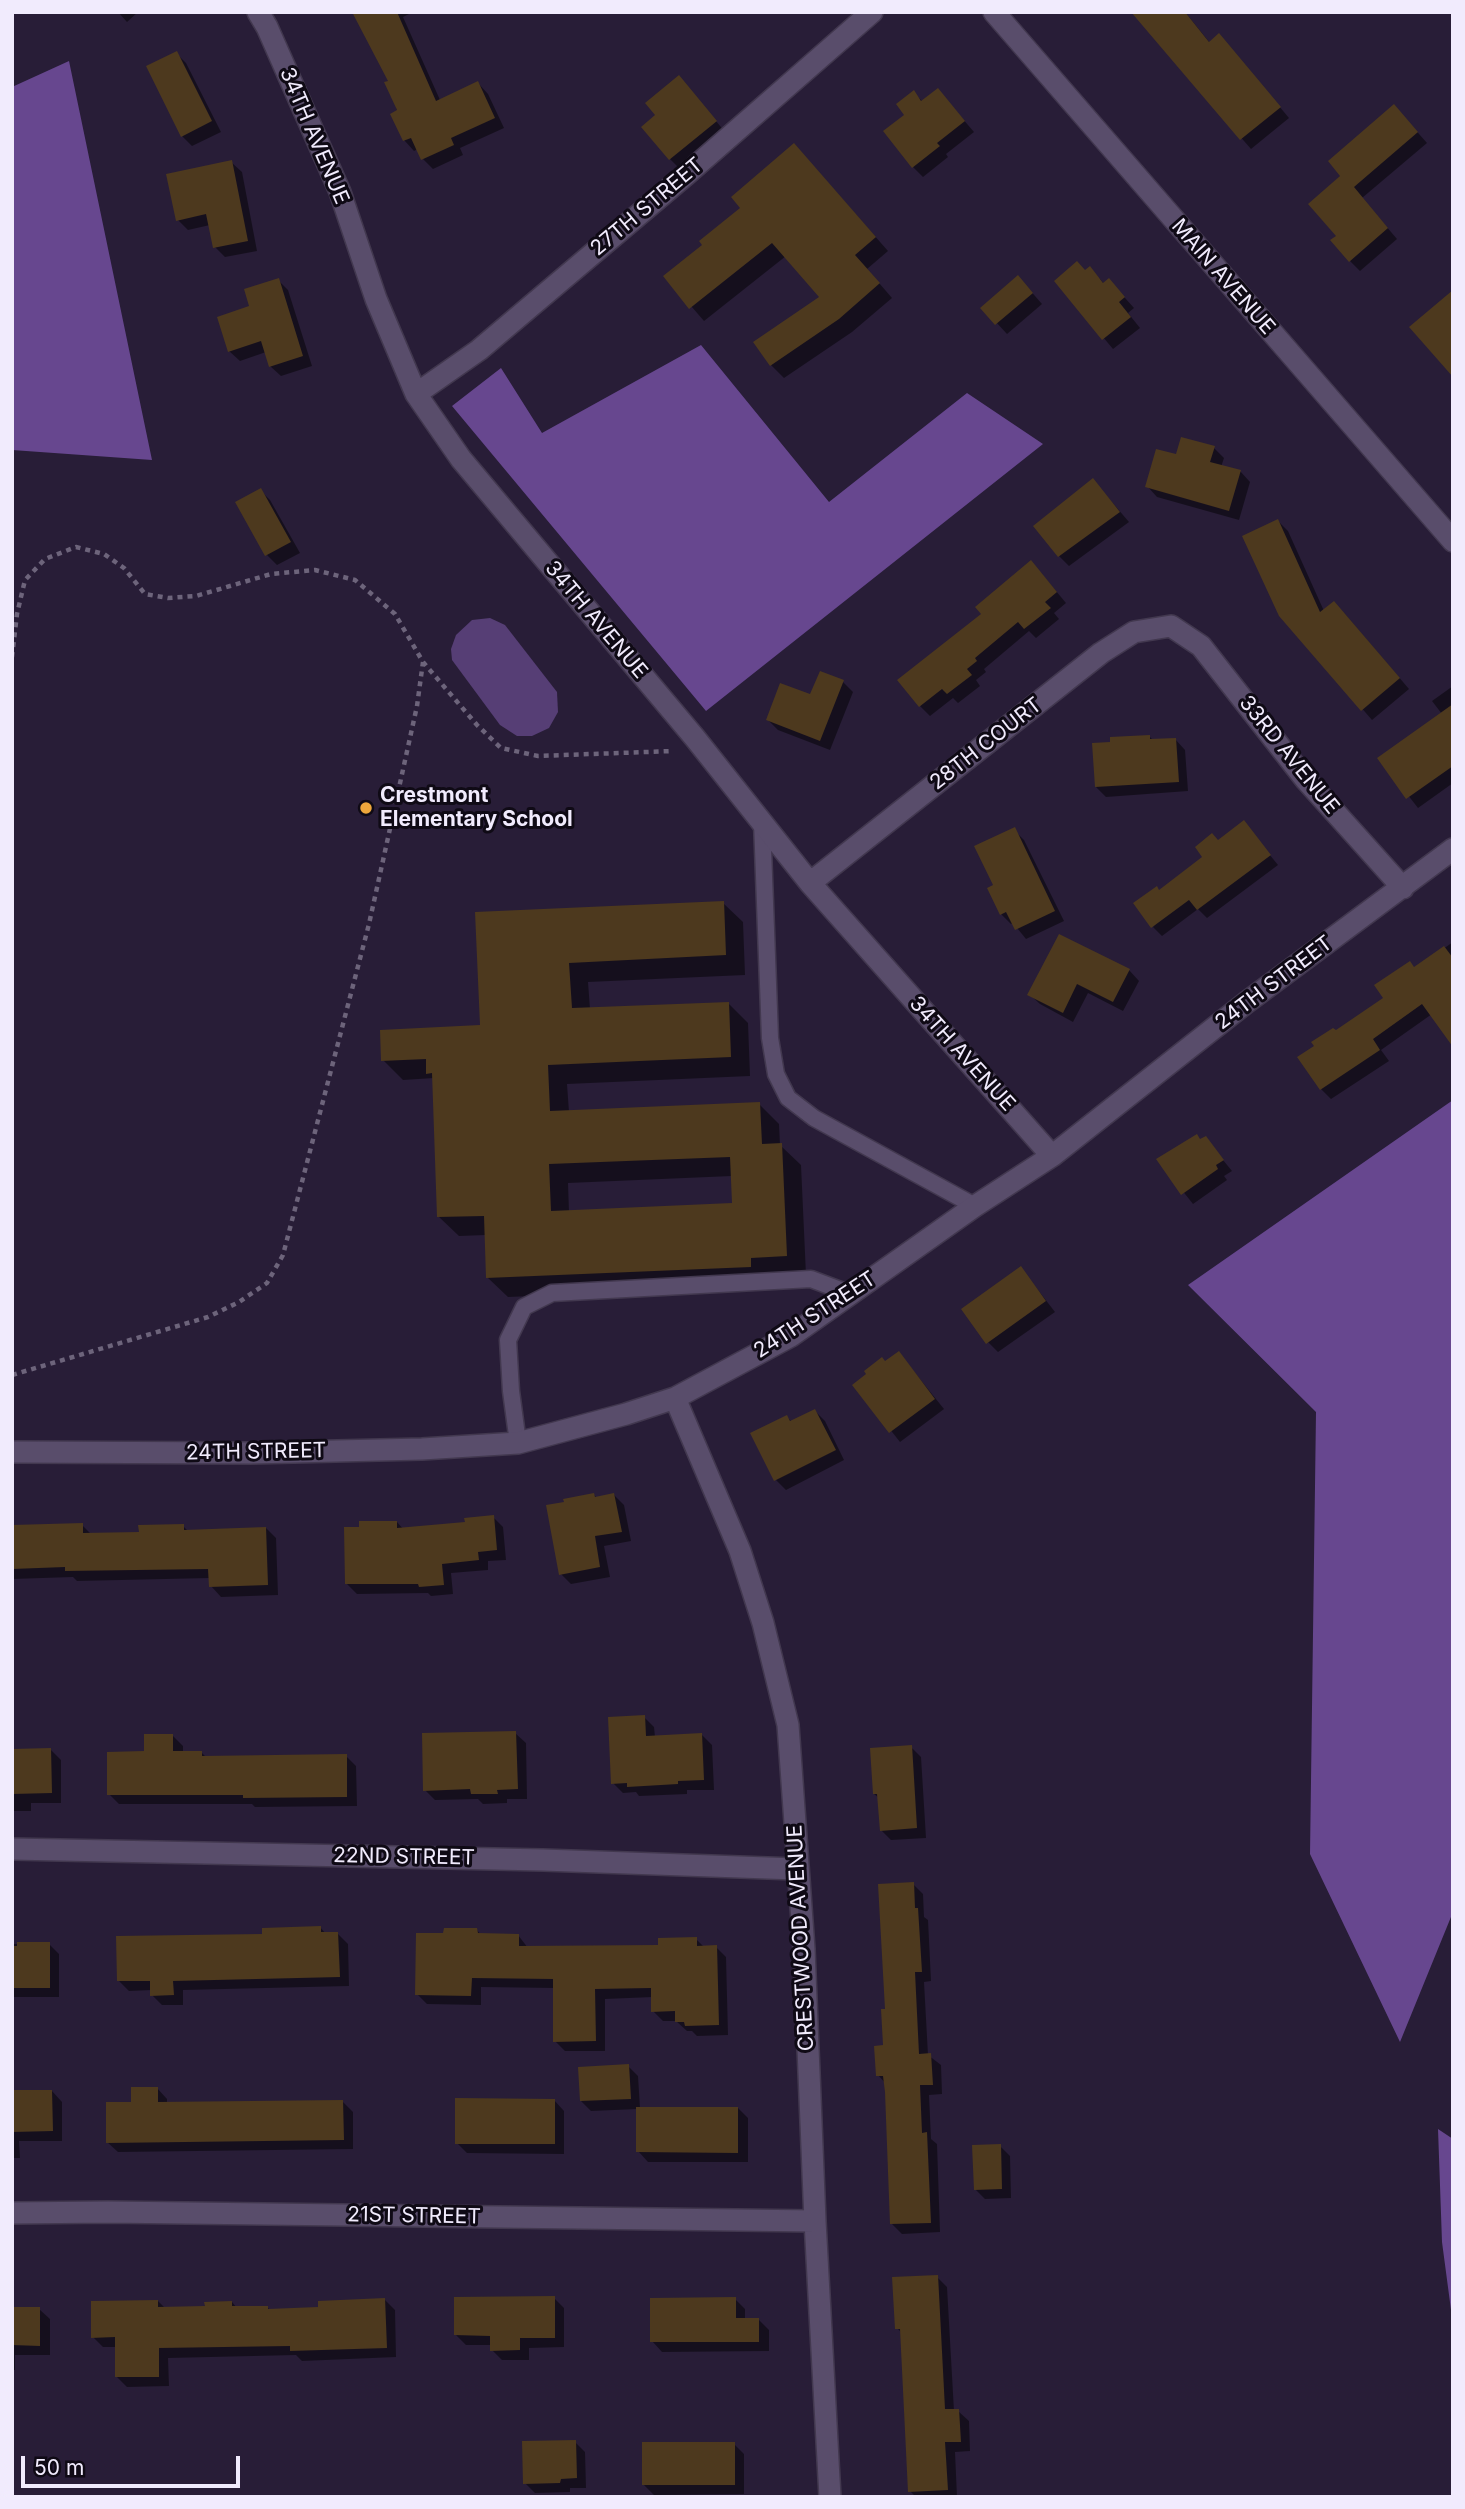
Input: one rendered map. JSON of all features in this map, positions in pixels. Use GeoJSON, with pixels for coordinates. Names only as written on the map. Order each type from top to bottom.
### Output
{"type":"FeatureCollection","features":[{"type":"Feature","properties":{"kind":"street","name":"34TH AVENUE"},"geometry":{"type":"LineString","coordinates":[[258,12],[340,192],[376,299],[416,394],[461,459],[705,750],[810,883],[1052,1156]]}},
{"type":"Feature","properties":{"kind":"street","name":"27TH STREET"},"geometry":{"type":"LineString","coordinates":[[416,394],[479,351],[872,12]]}},
{"type":"Feature","properties":{"kind":"street","name":"MAIN AVENUE"},"geometry":{"type":"LineString","coordinates":[[994,12],[1453,541]]}},
{"type":"Feature","properties":{"kind":"street","name":"28TH COURT"},"geometry":{"type":"LineString","coordinates":[[810,883],[1101,653],[1135,632],[1171,626]]}},
{"type":"Feature","properties":{"kind":"street","name":"33RD AVENUE"},"geometry":{"type":"LineString","coordinates":[[1171,626],[1201,646],[1306,780],[1403,888]]}},
{"type":"Feature","properties":{"kind":"street","name":"24TH STREET"},"geometry":{"type":"LineString","coordinates":[[12,1452],[251,1453],[422,1449],[518,1443],[675,1398],[791,1336],[975,1206],[1052,1156],[1247,1002],[1453,849]]}},
{"type":"Feature","properties":{"kind":"street","name":"CRESTWOOD AVENUE"},"geometry":{"type":"LineString","coordinates":[[675,1398],[740,1551],[763,1623],[788,1725],[796,1869],[804,1949],[830,2497]]}},
{"type":"Feature","properties":{"kind":"street","name":"22ND STREET"},"geometry":{"type":"LineString","coordinates":[[12,1849],[530,1859],[796,1869]]}},
{"type":"Feature","properties":{"kind":"street","name":"21ST STREET"},"geometry":{"type":"LineString","coordinates":[[12,2213],[815,2221]]}},
{"type":"Feature","properties":{"kind":"lane"},"geometry":{"type":"LineString","coordinates":[[762,822],[770,1038],[776,1074],[788,1098],[814,1118],[975,1206]]}},
{"type":"Feature","properties":{"kind":"lane"},"geometry":{"type":"LineString","coordinates":[[518,1443],[508,1340],[524,1307],[552,1293],[811,1279],[850,1294]]}},
{"type":"Feature","properties":{"kind":"path"},"geometry":{"type":"LineString","coordinates":[[12,657],[17,614],[25,580],[45,559],[76,547],[104,554],[124,568],[145,594],[168,598],[196,596],[271,574],[315,570],[355,580],[395,614],[423,662],[477,725],[501,748],[538,756],[705,750]]}},
{"type":"Feature","properties":{"kind":"path"},"geometry":{"type":"LineString","coordinates":[[12,1375],[208,1317],[239,1302],[267,1283],[283,1255],[295,1219],[369,924],[417,706],[423,662]]}},
{"type":"Feature","properties":{"kind":"shaded area"},"geometry":{"type":"Polygon","coordinates":[[[69,61],[152,460],[12,450],[12,87],[69,61]]]}},
{"type":"Feature","properties":{"kind":"shaded area"},"geometry":{"type":"Polygon","coordinates":[[[701,345],[829,502],[967,393],[1043,444],[706,711],[452,406],[501,368],[542,433],[701,345]]]}},
{"type":"Feature","properties":{"kind":"shaded area"},"geometry":{"type":"Polygon","coordinates":[[[490,618],[505,625],[557,692],[558,712],[549,728],[532,736],[517,736],[500,725],[452,660],[451,649],[456,635],[472,620],[490,618]]]}},
{"type":"Feature","properties":{"kind":"shaded area"},"geometry":{"type":"Polygon","coordinates":[[[1453,1100],[1453,1912],[1400,2042],[1310,1854],[1316,1412],[1188,1285],[1453,1100]]]}},
{"type":"Feature","properties":{"kind":"shaded area"},"geometry":{"type":"Polygon","coordinates":[[[1438,2129],[1453,2139],[1453,2325],[1442,2242],[1438,2129]]]}},
{"type":"Feature","properties":{"kind":"building"},"geometry":{"type":"Polygon","coordinates":[[[352,12],[397,12],[436,101],[478,81],[495,118],[451,138],[454,145],[421,160],[411,138],[403,141],[390,114],[397,110],[384,82],[388,81],[352,12]]]}},
{"type":"Feature","properties":{"kind":"building"},"geometry":{"type":"Polygon","coordinates":[[[1131,12],[1185,12],[1209,42],[1219,33],[1281,107],[1240,140],[1131,12]]]}},
{"type":"Feature","properties":{"kind":"building"},"geometry":{"type":"Polygon","coordinates":[[[177,51],[212,121],[181,137],[146,66],[177,51]]]}},
{"type":"Feature","properties":{"kind":"building"},"geometry":{"type":"Polygon","coordinates":[[[679,75],[717,121],[669,160],[641,127],[655,115],[645,103],[679,75]]]}},
{"type":"Feature","properties":{"kind":"building"},"geometry":{"type":"Polygon","coordinates":[[[938,88],[965,121],[937,143],[940,146],[912,168],[883,131],[904,115],[896,104],[914,90],[921,101],[938,88]]]}},
{"type":"Feature","properties":{"kind":"building"},"geometry":{"type":"Polygon","coordinates":[[[1394,104],[1418,132],[1354,187],[1388,228],[1349,262],[1330,240],[1336,236],[1308,204],[1340,176],[1328,161],[1394,104]]]}},
{"type":"Feature","properties":{"kind":"building"},"geometry":{"type":"Polygon","coordinates":[[[794,143],[876,237],[855,255],[880,283],[839,319],[770,366],[753,342],[819,297],[772,243],[689,309],[663,276],[702,245],[699,241],[740,208],[731,197],[794,143]]]}},
{"type":"Feature","properties":{"kind":"building"},"geometry":{"type":"Polygon","coordinates":[[[232,160],[248,241],[213,248],[206,214],[176,221],[166,174],[232,160]]]}},
{"type":"Feature","properties":{"kind":"building"},"geometry":{"type":"Polygon","coordinates":[[[1077,261],[1085,270],[1090,266],[1103,283],[1109,278],[1125,297],[1119,302],[1131,317],[1102,340],[1054,281],[1077,261]]]}},
{"type":"Feature","properties":{"kind":"building"},"geometry":{"type":"Polygon","coordinates":[[[1018,275],[1033,293],[995,325],[980,308],[1018,275]]]}},
{"type":"Feature","properties":{"kind":"building"},"geometry":{"type":"Polygon","coordinates":[[[279,278],[303,356],[269,367],[261,341],[228,352],[217,317],[249,306],[244,289],[279,278]]]}},
{"type":"Feature","properties":{"kind":"building"},"geometry":{"type":"Polygon","coordinates":[[[1453,290],[1453,377],[1409,327],[1453,290]]]}},
{"type":"Feature","properties":{"kind":"building"},"geometry":{"type":"Polygon","coordinates":[[[1181,437],[1215,446],[1210,462],[1241,470],[1229,511],[1145,487],[1156,449],[1176,454],[1181,437]]]}},
{"type":"Feature","properties":{"kind":"building"},"geometry":{"type":"Polygon","coordinates":[[[1093,478],[1120,512],[1058,557],[1033,526],[1093,478]]]}},
{"type":"Feature","properties":{"kind":"building"},"geometry":{"type":"Polygon","coordinates":[[[261,488],[291,542],[265,556],[235,502],[261,488]]]}},
{"type":"Feature","properties":{"kind":"building"},"geometry":{"type":"Polygon","coordinates":[[[1278,519],[1320,612],[1334,601],[1400,678],[1361,711],[1279,616],[1242,536],[1278,519]]]}},
{"type":"Feature","properties":{"kind":"building"},"geometry":{"type":"Polygon","coordinates":[[[1031,560],[1057,592],[1045,602],[1051,608],[1024,629],[1018,622],[975,658],[977,661],[967,669],[972,675],[947,694],[942,689],[919,707],[897,680],[981,614],[975,607],[1031,560]]]}},
{"type":"Feature","properties":{"kind":"building"},"geometry":{"type":"Polygon","coordinates":[[[820,671],[844,680],[820,741],[766,720],[780,683],[810,694],[820,671]]]}},
{"type":"Feature","properties":{"kind":"building"},"geometry":{"type":"Polygon","coordinates":[[[1453,704],[1453,766],[1406,799],[1377,758],[1453,704]]]}},
{"type":"Feature","properties":{"kind":"building"},"geometry":{"type":"Polygon","coordinates":[[[1150,735],[1150,739],[1176,738],[1179,782],[1095,787],[1092,743],[1110,742],[1110,737],[1150,735]]]}},
{"type":"Feature","properties":{"kind":"building"},"geometry":{"type":"Polygon","coordinates":[[[1244,820],[1271,855],[1197,910],[1189,900],[1151,928],[1133,903],[1157,886],[1159,890],[1202,857],[1195,847],[1212,833],[1218,840],[1244,820]]]}},
{"type":"Feature","properties":{"kind":"building"},"geometry":{"type":"Polygon","coordinates":[[[1015,827],[1055,911],[1015,930],[1006,912],[1000,915],[987,888],[993,885],[974,846],[1015,827]]]}},
{"type":"Feature","properties":{"kind":"building"},"geometry":{"type":"Polygon","coordinates":[[[724,901],[726,955],[569,963],[572,1008],[729,1002],[731,1057],[548,1065],[550,1111],[760,1102],[762,1144],[782,1143],[787,1256],[751,1258],[751,1267],[486,1278],[484,1216],[437,1217],[432,1073],[426,1074],[426,1059],[381,1061],[380,1030],[480,1025],[475,912],[724,901]],[[730,1157],[549,1164],[551,1211],[732,1203],[730,1157]]]}},
{"type":"Feature","properties":{"kind":"building"},"geometry":{"type":"Polygon","coordinates":[[[1059,934],[1130,969],[1113,1002],[1077,984],[1063,1013],[1027,995],[1059,934]]]}},
{"type":"Feature","properties":{"kind":"building"},"geometry":{"type":"Polygon","coordinates":[[[1444,946],[1453,958],[1453,1047],[1422,1004],[1373,1039],[1380,1050],[1320,1090],[1297,1057],[1314,1046],[1311,1042],[1333,1028],[1336,1030],[1383,998],[1374,985],[1410,961],[1414,967],[1444,946]]]}},
{"type":"Feature","properties":{"kind":"building"},"geometry":{"type":"Polygon","coordinates":[[[1197,1134],[1200,1139],[1206,1136],[1224,1160],[1216,1165],[1218,1169],[1181,1195],[1156,1159],[1197,1134]]]}},
{"type":"Feature","properties":{"kind":"building"},"geometry":{"type":"Polygon","coordinates":[[[1021,1266],[1046,1301],[986,1344],[961,1309],[1021,1266]]]}},
{"type":"Feature","properties":{"kind":"building"},"geometry":{"type":"Polygon","coordinates":[[[899,1351],[935,1399],[889,1433],[852,1385],[882,1357],[885,1361],[899,1351]]]}},
{"type":"Feature","properties":{"kind":"building"},"geometry":{"type":"Polygon","coordinates":[[[815,1409],[836,1450],[774,1481],[750,1433],[787,1415],[790,1421],[815,1409]]]}},
{"type":"Feature","properties":{"kind":"building"},"geometry":{"type":"Polygon","coordinates":[[[594,1493],[595,1497],[614,1493],[622,1532],[595,1536],[600,1567],[559,1575],[546,1505],[594,1493]]]}},
{"type":"Feature","properties":{"kind":"building"},"geometry":{"type":"Polygon","coordinates":[[[494,1515],[497,1550],[478,1552],[479,1560],[442,1564],[444,1585],[419,1587],[418,1584],[345,1584],[344,1527],[359,1527],[359,1521],[397,1521],[397,1528],[465,1522],[464,1518],[494,1515]]]}},
{"type":"Feature","properties":{"kind":"building"},"geometry":{"type":"Polygon","coordinates":[[[83,1523],[83,1533],[139,1532],[138,1525],[184,1524],[184,1530],[266,1527],[268,1585],[209,1587],[208,1569],[12,1569],[12,1525],[83,1523]]]}},
{"type":"Feature","properties":{"kind":"building"},"geometry":{"type":"Polygon","coordinates":[[[645,1715],[646,1736],[702,1733],[704,1780],[627,1787],[627,1783],[611,1784],[608,1717],[645,1715]]]}},
{"type":"Feature","properties":{"kind":"building"},"geometry":{"type":"Polygon","coordinates":[[[516,1731],[518,1789],[497,1790],[498,1794],[471,1794],[470,1789],[423,1791],[422,1733],[516,1731]]]}},
{"type":"Feature","properties":{"kind":"building"},"geometry":{"type":"Polygon","coordinates":[[[144,1734],[173,1734],[173,1751],[202,1751],[202,1756],[347,1754],[347,1797],[107,1795],[107,1752],[144,1751],[144,1734]]]}},
{"type":"Feature","properties":{"kind":"building"},"geometry":{"type":"Polygon","coordinates":[[[912,1745],[917,1828],[880,1831],[877,1794],[873,1794],[870,1748],[912,1745]]]}},
{"type":"Feature","properties":{"kind":"building"},"geometry":{"type":"Polygon","coordinates":[[[51,1748],[52,1793],[12,1794],[12,1749],[51,1748]]]}},
{"type":"Feature","properties":{"kind":"building"},"geometry":{"type":"Polygon","coordinates":[[[914,1882],[922,1972],[915,1972],[919,2054],[931,2053],[933,2085],[920,2085],[922,2133],[927,2132],[931,2223],[890,2224],[885,2092],[883,2076],[876,2076],[874,2046],[883,2045],[881,2009],[885,2009],[878,1884],[914,1882]]]}},
{"type":"Feature","properties":{"kind":"building"},"geometry":{"type":"Polygon","coordinates":[[[321,1926],[321,1932],[338,1932],[340,1977],[173,1981],[174,1995],[150,1996],[150,1981],[117,1981],[116,1936],[262,1934],[262,1928],[321,1926]]]}},
{"type":"Feature","properties":{"kind":"building"},"geometry":{"type":"Polygon","coordinates":[[[444,1928],[477,1928],[478,1933],[519,1934],[519,1946],[658,1945],[658,1938],[697,1937],[697,1946],[717,1945],[719,2025],[685,2026],[684,2022],[675,2022],[675,2011],[651,2012],[651,1988],[595,1989],[596,2041],[553,2042],[553,1979],[472,1978],[471,1996],[415,1995],[416,1933],[443,1933],[444,1928]]]}},
{"type":"Feature","properties":{"kind":"building"},"geometry":{"type":"Polygon","coordinates":[[[17,1942],[50,1942],[50,1988],[12,1988],[12,1946],[17,1946],[17,1942]]]}},
{"type":"Feature","properties":{"kind":"building"},"geometry":{"type":"Polygon","coordinates":[[[629,2064],[631,2099],[580,2101],[578,2067],[629,2064]]]}},
{"type":"Feature","properties":{"kind":"building"},"geometry":{"type":"Polygon","coordinates":[[[131,2087],[158,2087],[158,2102],[343,2100],[344,2140],[106,2143],[106,2102],[131,2102],[131,2087]]]}},
{"type":"Feature","properties":{"kind":"building"},"geometry":{"type":"Polygon","coordinates":[[[12,2090],[52,2090],[53,2131],[12,2132],[12,2090]]]}},
{"type":"Feature","properties":{"kind":"building"},"geometry":{"type":"Polygon","coordinates":[[[455,2098],[555,2099],[555,2144],[455,2144],[455,2098]]]}},
{"type":"Feature","properties":{"kind":"building"},"geometry":{"type":"Polygon","coordinates":[[[636,2107],[738,2107],[738,2153],[636,2152],[636,2107]]]}},
{"type":"Feature","properties":{"kind":"building"},"geometry":{"type":"Polygon","coordinates":[[[1001,2144],[1002,2189],[974,2190],[972,2145],[1001,2144]]]}},
{"type":"Feature","properties":{"kind":"building"},"geometry":{"type":"Polygon","coordinates":[[[938,2275],[945,2409],[959,2409],[961,2442],[945,2442],[948,2490],[908,2492],[900,2329],[895,2329],[892,2277],[938,2275]]]}},
{"type":"Feature","properties":{"kind":"building"},"geometry":{"type":"Polygon","coordinates":[[[555,2296],[555,2338],[520,2338],[520,2350],[490,2351],[490,2336],[454,2335],[454,2297],[555,2296]]]}},
{"type":"Feature","properties":{"kind":"building"},"geometry":{"type":"Polygon","coordinates":[[[736,2297],[736,2318],[759,2318],[759,2342],[650,2342],[650,2298],[736,2297]]]}},
{"type":"Feature","properties":{"kind":"building"},"geometry":{"type":"Polygon","coordinates":[[[385,2298],[387,2348],[290,2351],[290,2346],[159,2348],[159,2377],[115,2377],[115,2337],[91,2338],[91,2301],[158,2300],[158,2307],[205,2306],[204,2302],[232,2301],[232,2306],[268,2306],[268,2309],[318,2307],[318,2301],[385,2298]]]}},
{"type":"Feature","properties":{"kind":"building"},"geometry":{"type":"Polygon","coordinates":[[[12,2307],[40,2307],[40,2346],[12,2345],[12,2307]]]}},
{"type":"Feature","properties":{"kind":"building"},"geometry":{"type":"Polygon","coordinates":[[[576,2440],[577,2478],[561,2479],[560,2483],[523,2484],[522,2441],[576,2440]]]}},
{"type":"Feature","properties":{"kind":"building"},"geometry":{"type":"Polygon","coordinates":[[[642,2442],[735,2442],[735,2485],[642,2485],[642,2442]]]}},
{"type":"Feature","properties":{"kind":"place","name":"Crestmont Elementary School"},"geometry":{"type":"Point","coordinates":[366,808]}}]}
